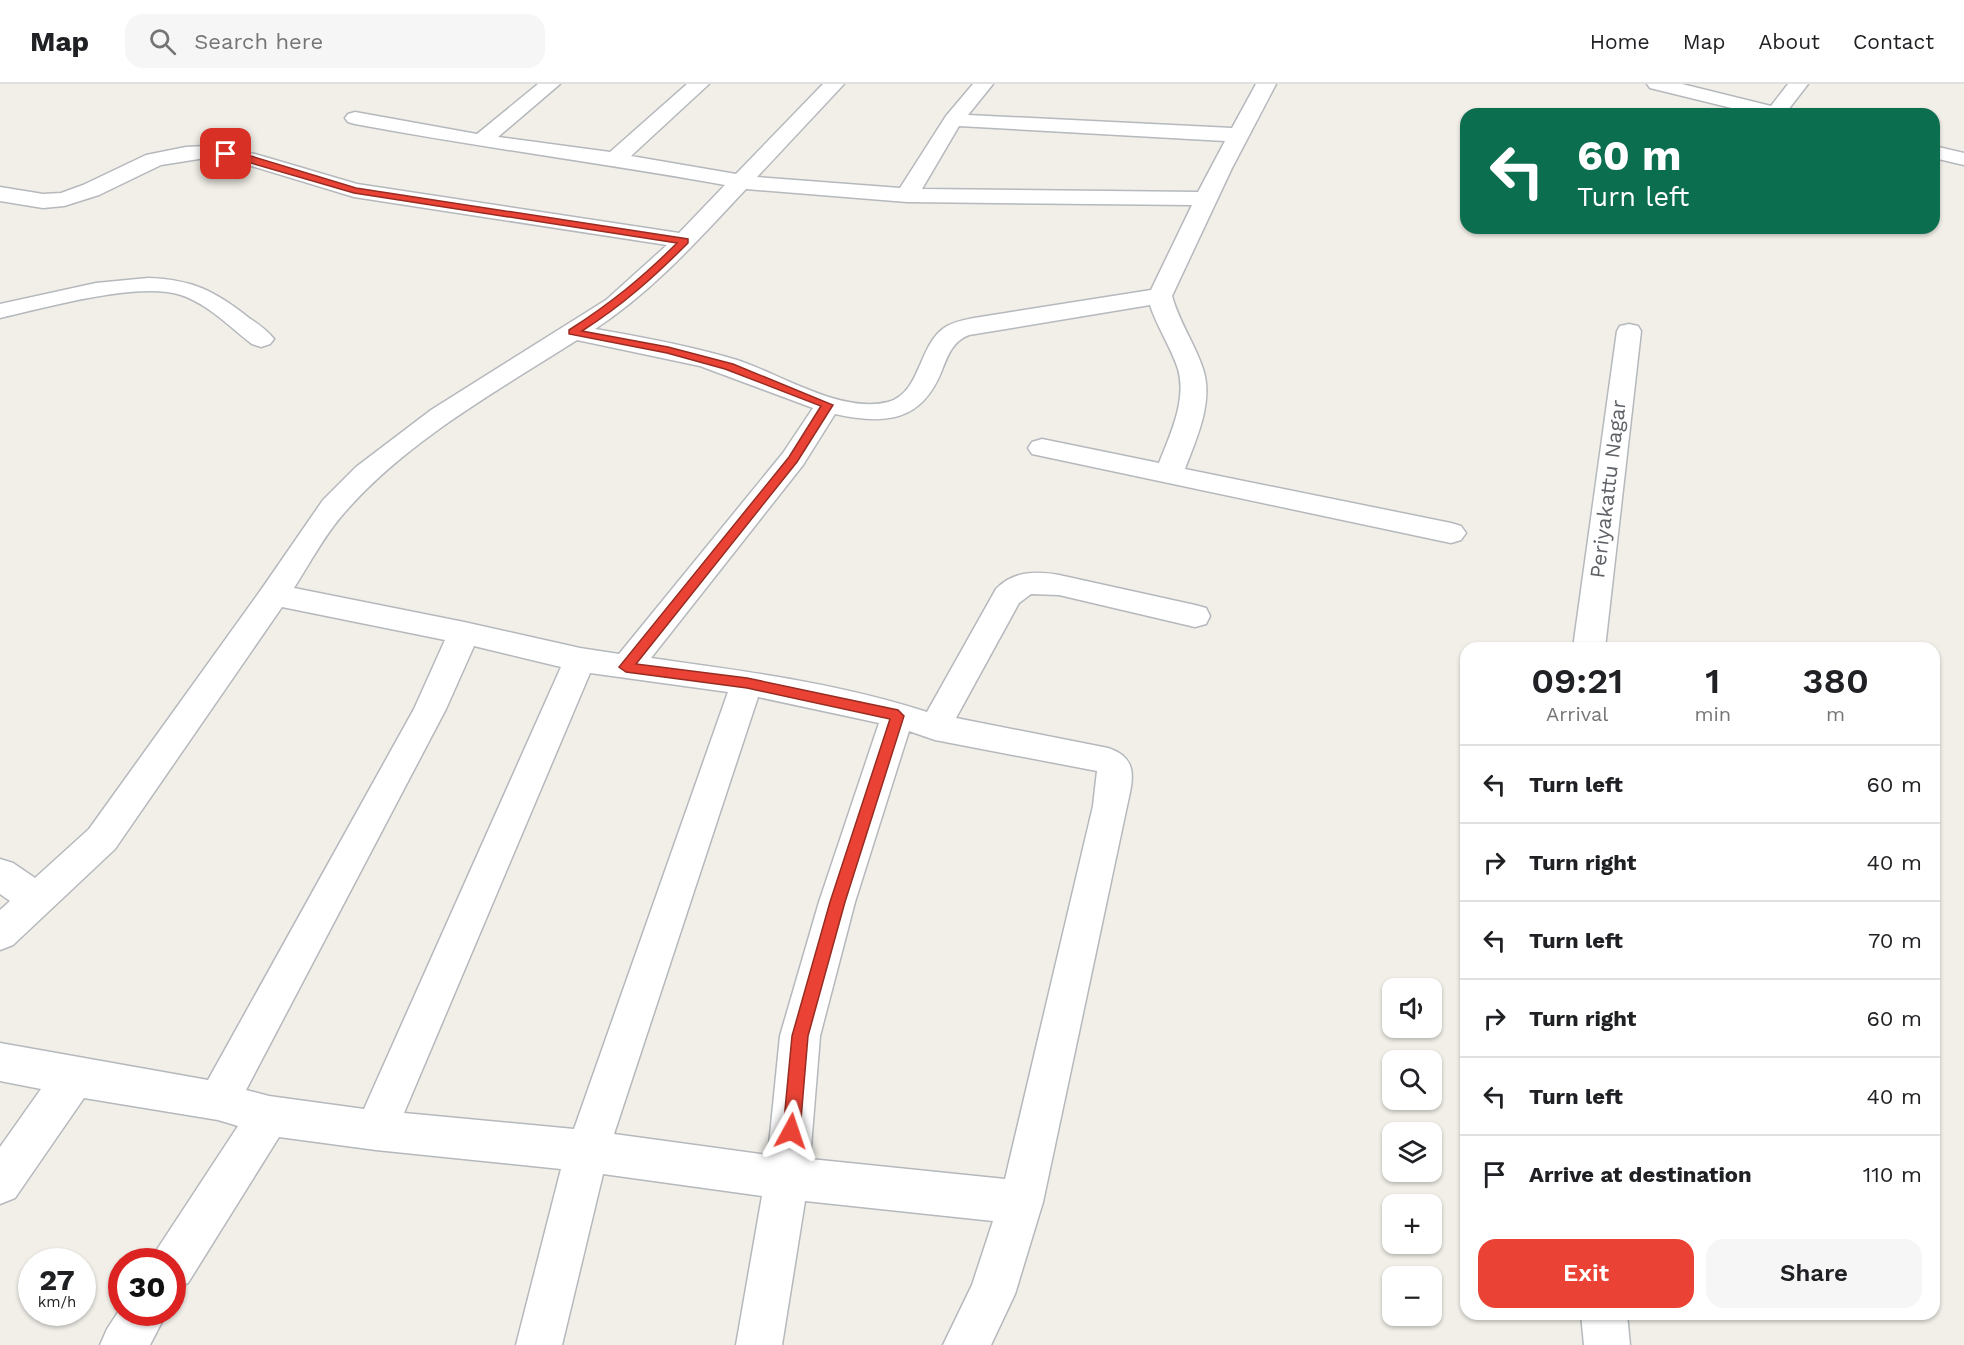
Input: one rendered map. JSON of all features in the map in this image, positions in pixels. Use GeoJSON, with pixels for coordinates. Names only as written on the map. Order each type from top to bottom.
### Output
{"type":"FeatureCollection","features":[{"type":"Feature","properties":{"kind":"street"},"geometry":{"type":"LineString","coordinates":[[481,141],[550,84]]}},
{"type":"Feature","properties":{"kind":"street"},"geometry":{"type":"LineString","coordinates":[[615,159],[699,84]]}},
{"type":"Feature","properties":{"kind":"street"},"geometry":{"type":"LineString","coordinates":[[0,934],[102,839],[274,595],[333,507],[366,473],[440,416],[615,305],[648,277],[743,182],[834,84]]}},
{"type":"Feature","properties":{"kind":"street"},"geometry":{"type":"LineString","coordinates":[[907,195],[953,120],[983,84]]}},
{"type":"Feature","properties":{"kind":"street"},"geometry":{"type":"LineString","coordinates":[[1169,475],[1190,413],[1193,391],[1192,372],[1163,312],[1160,296],[1238,135],[1266,84]]}},
{"type":"Feature","properties":{"kind":"street"},"geometry":{"type":"LineString","coordinates":[[1657,84],[1757,108]]}},
{"type":"Feature","properties":{"kind":"street"},"geometry":{"type":"LineString","coordinates":[[1781,108],[1798,84]]}},
{"type":"Feature","properties":{"kind":"street"},"geometry":{"type":"LineString","coordinates":[[354,118],[481,141],[615,159],[743,182],[907,195],[1208,199]]}},
{"type":"Feature","properties":{"kind":"street"},"geometry":{"type":"LineString","coordinates":[[953,120],[1238,135]]}},
{"type":"Feature","properties":{"kind":"street"},"geometry":{"type":"LineString","coordinates":[[0,194],[43,201],[64,199],[91,190],[154,160],[178,154],[205,152],[248,158],[354,190],[684,241]]}},
{"type":"Feature","properties":{"kind":"street"},"geometry":{"type":"LineString","coordinates":[[1940,153],[1964,159]]}},
{"type":"Feature","properties":{"kind":"street"},"geometry":{"type":"LineString","coordinates":[[0,311],[111,288],[156,285],[189,289],[261,339]]}},
{"type":"Feature","properties":{"kind":"street"},"geometry":{"type":"LineString","coordinates":[[573,332],[668,350],[729,367],[828,405],[873,411],[900,407],[913,398],[923,386],[946,339],[953,333],[974,325],[1160,296]]}},
{"type":"Feature","properties":{"kind":"street","name":"Periyakattu Nagar"},"geometry":{"type":"LineString","coordinates":[[1591,642],[1629,331]]}},
{"type":"Feature","properties":{"kind":"street"},"geometry":{"type":"LineString","coordinates":[[626,667],[793,459],[828,405]]}},
{"type":"Feature","properties":{"kind":"street"},"geometry":{"type":"LineString","coordinates":[[1042,448],[1451,533]]}},
{"type":"Feature","properties":{"kind":"street"},"geometry":{"type":"LineString","coordinates":[[935,727],[1007,597],[1020,585],[1039,582],[1059,585],[1195,616]]}},
{"type":"Feature","properties":{"kind":"street"},"geometry":{"type":"LineString","coordinates":[[274,595],[464,633],[580,660],[747,683],[898,716],[935,727],[1089,756],[1108,761],[1114,766],[1114,786],[1110,806],[1021,1202],[992,1293],[966,1345]]}},
{"type":"Feature","properties":{"kind":"street"},"geometry":{"type":"LineString","coordinates":[[218,1101],[430,709],[464,633]]}},
{"type":"Feature","properties":{"kind":"street"},"geometry":{"type":"LineString","coordinates":[[376,1130],[580,660]]}},
{"type":"Feature","properties":{"kind":"street"},"geometry":{"type":"LineString","coordinates":[[540,1345],[586,1151],[747,683]]}},
{"type":"Feature","properties":{"kind":"street"},"geometry":{"type":"LineString","coordinates":[[759,1345],[787,1178],[800,1036],[837,902],[898,716]]}},
{"type":"Feature","properties":{"kind":"street"},"geometry":{"type":"LineString","coordinates":[[0,874],[38,900]]}},
{"type":"Feature","properties":{"kind":"street"},"geometry":{"type":"LineString","coordinates":[[0,1062],[218,1101],[269,1116],[376,1130],[586,1151],[787,1178],[1021,1202]]}},
{"type":"Feature","properties":{"kind":"street"},"geometry":{"type":"LineString","coordinates":[[0,1183],[74,1077]]}},
{"type":"Feature","properties":{"kind":"street"},"geometry":{"type":"LineString","coordinates":[[184,1248],[269,1116]]}},
{"type":"Feature","properties":{"kind":"street"},"geometry":{"type":"LineString","coordinates":[[1605,1320],[1608,1345]]}},
{"type":"Feature","properties":{"kind":"street"},"geometry":{"type":"LineString","coordinates":[[123,1345],[135,1326]]}},
{"type":"Feature","properties":{"kind":"route"},"geometry":{"type":"LineString","coordinates":[[226,154],[248,158],[354,190],[684,241],[648,277],[615,305],[573,332],[668,350],[729,367],[828,405],[793,459],[626,667],[747,683],[898,716],[837,902],[800,1036],[791,1131]]}}]}
